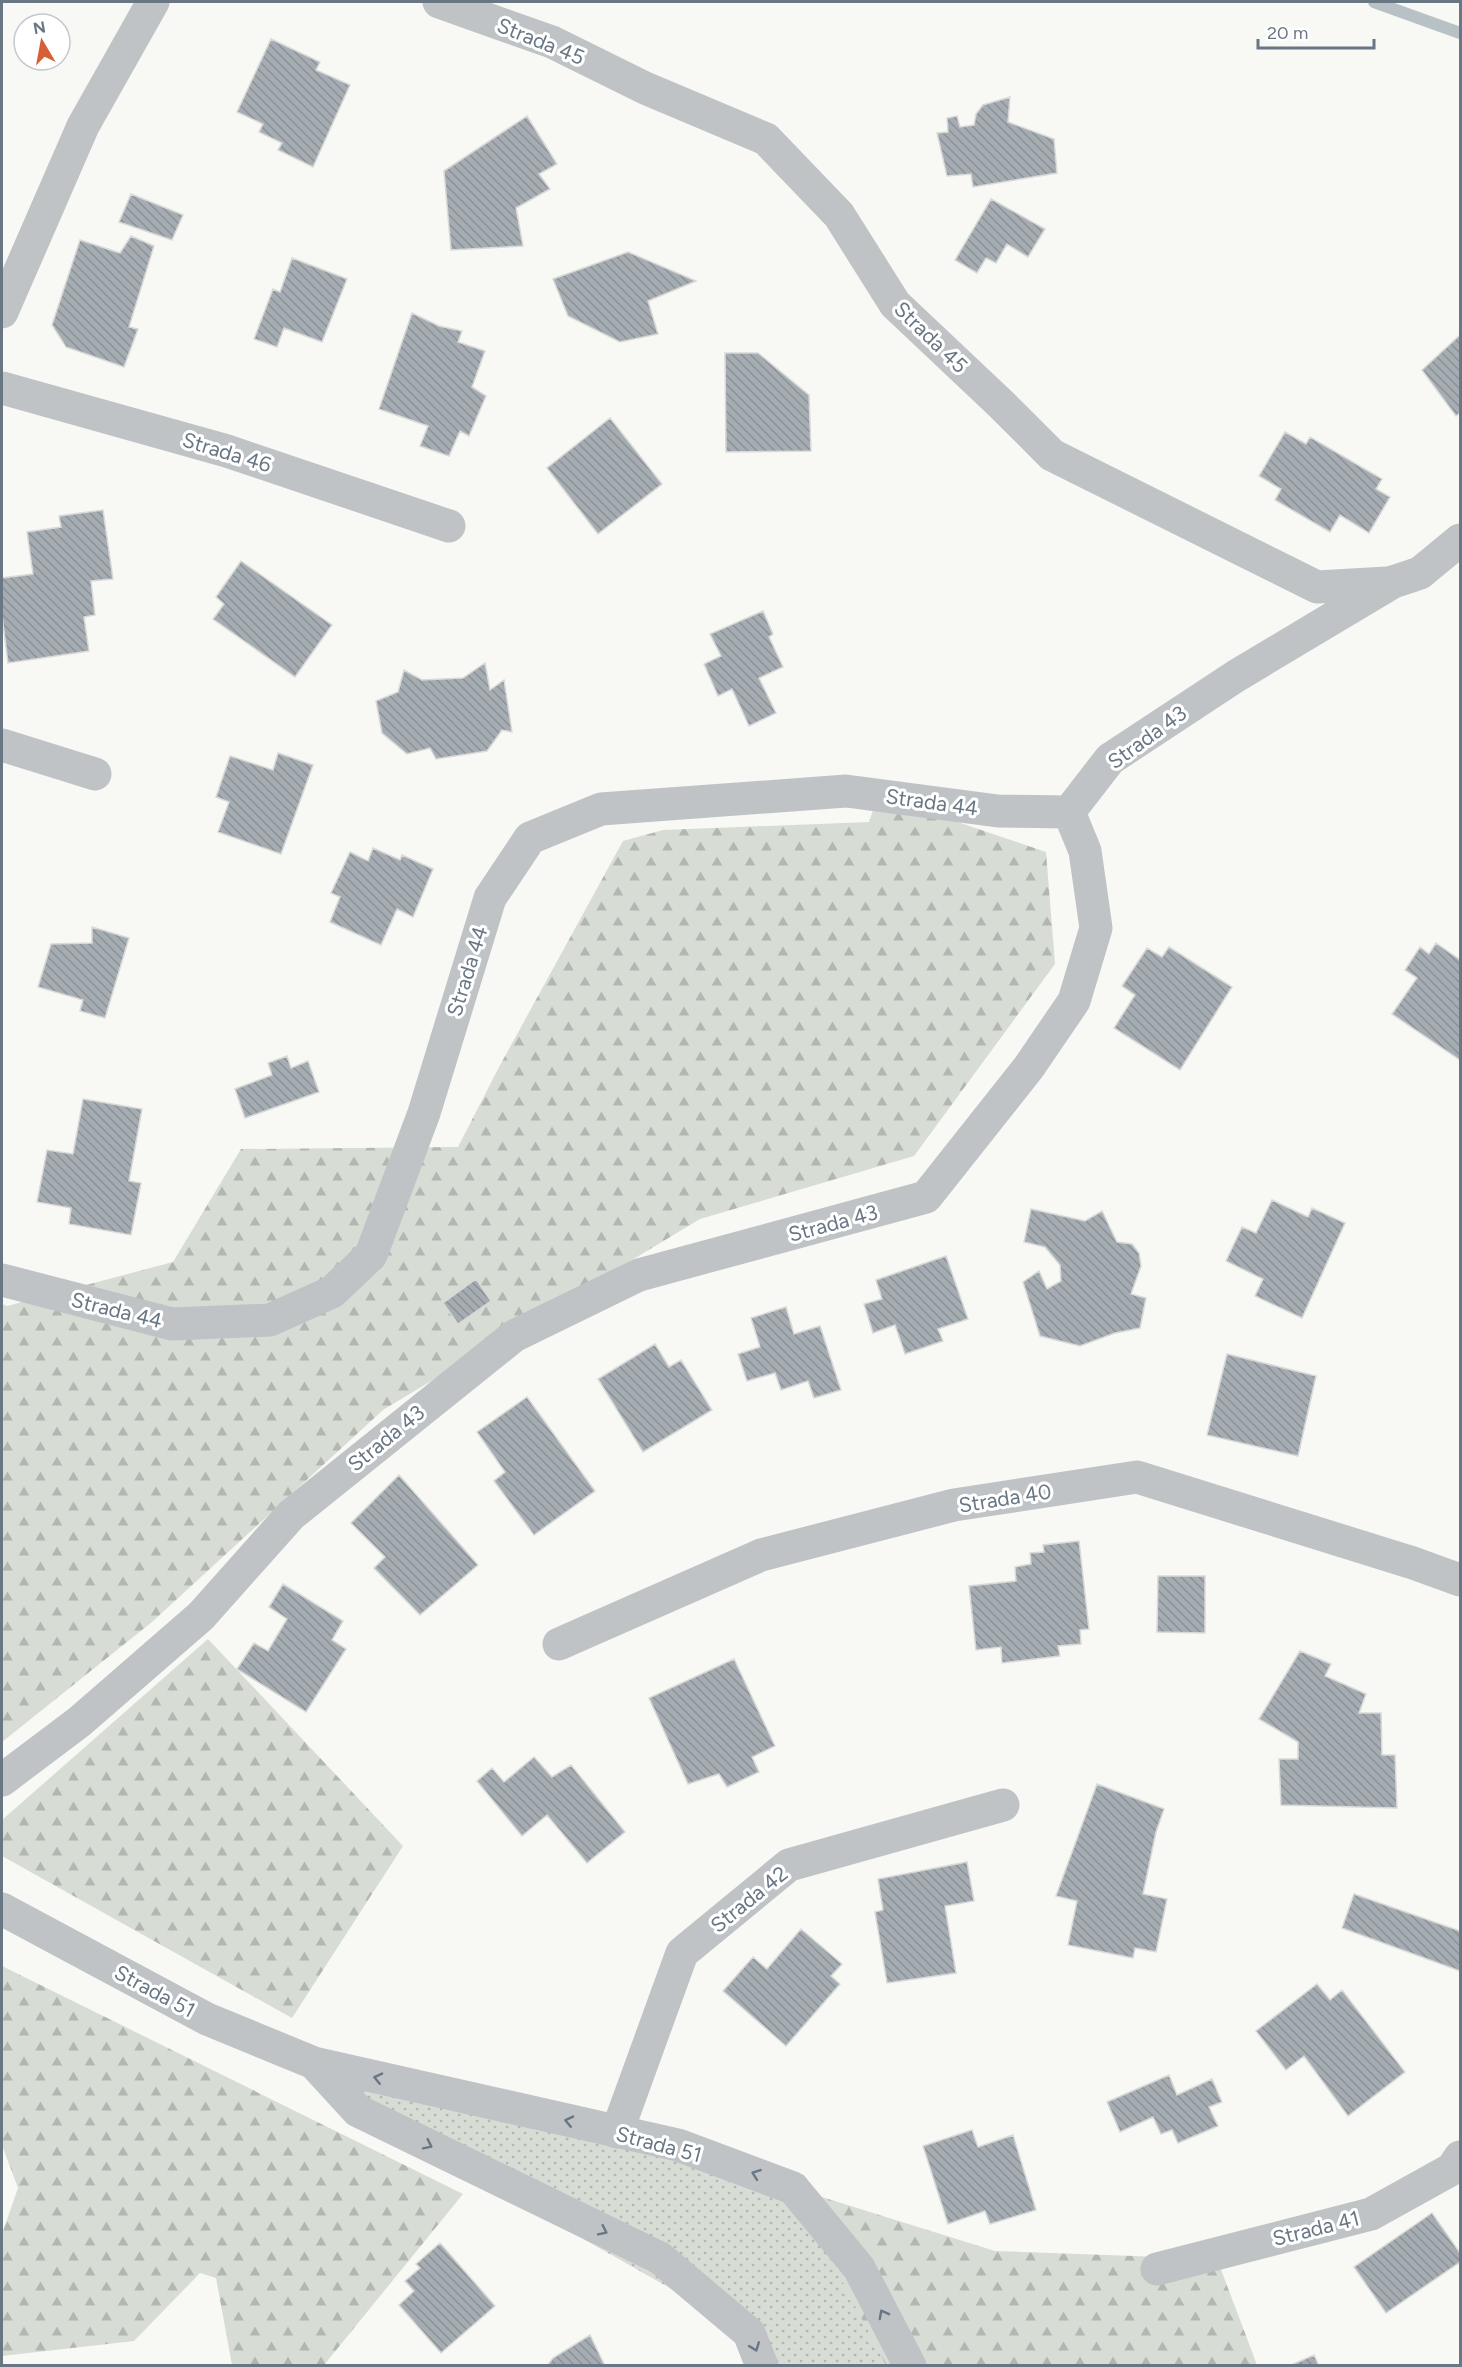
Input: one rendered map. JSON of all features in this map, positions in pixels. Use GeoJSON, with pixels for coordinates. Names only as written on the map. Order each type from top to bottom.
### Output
{"type":"FeatureCollection","features":[{"type":"Feature","properties":{"kind":"street"},"geometry":{"type":"LineString","coordinates":[[2,312],[83,126],[153,2]]}},
{"type":"Feature","properties":{"kind":"street","name":"Strada 45"},"geometry":{"type":"LineString","coordinates":[[439,2],[552,42],[645,88],[766,139],[838,215],[895,304],[1052,455],[1317,587],[1393,582]]}},
{"type":"Feature","properties":{"kind":"street","name":"Strada 46"},"geometry":{"type":"LineString","coordinates":[[2,388],[227,451],[449,526]]}},
{"type":"Feature","properties":{"kind":"street","name":"Strada 43"},"geometry":{"type":"LineString","coordinates":[[2,1780],[79,1722],[201,1616],[291,1515],[514,1336],[639,1275],[926,1197],[1029,1067],[1074,1001],[1096,928],[1085,852],[1069,812],[1110,759],[1236,676],[1393,582],[1420,573],[1461,540]]}},
{"type":"Feature","properties":{"kind":"street"},"geometry":{"type":"LineString","coordinates":[[2,745],[96,774]]}},
{"type":"Feature","properties":{"kind":"street","name":"Strada 44"},"geometry":{"type":"LineString","coordinates":[[2,1280],[172,1324],[270,1320],[332,1292],[371,1255],[424,1113],[490,898],[530,838],[601,809],[846,791],[998,811],[1069,812]]}},
{"type":"Feature","properties":{"kind":"street","name":"Strada 40"},"geometry":{"type":"LineString","coordinates":[[559,1644],[760,1555],[954,1505],[1137,1477],[1461,1580]]}},
{"type":"Feature","properties":{"kind":"street","name":"Strada 42"},"geometry":{"type":"LineString","coordinates":[[617,2132],[682,1953],[789,1865],[1003,1805]]}},
{"type":"Feature","properties":{"kind":"street","name":"Strada 51"},"geometry":{"type":"LineString","coordinates":[[2,1909],[207,2019],[314,2063],[678,2145],[793,2188],[858,2268],[910,2366]]}},
{"type":"Feature","properties":{"kind":"street","name":"Strada 51"},"geometry":{"type":"LineString","coordinates":[[314,2063],[358,2111],[660,2258],[749,2333],[762,2366]]}},
{"type":"Feature","properties":{"kind":"street","name":"Strada 41"},"geometry":{"type":"LineString","coordinates":[[1157,2269],[1371,2214],[1452,2169],[1461,2157]]}},
{"type":"Feature","properties":{"kind":"green space"},"geometry":{"type":"Polygon","coordinates":[[[878,795],[1046,852],[1055,964],[914,1156],[700,1219],[383,1410],[152,1622],[2,1742],[2,1304],[7,1306],[173,1262],[241,1149],[458,1147],[498,1069],[623,841],[663,830],[869,822],[878,795]]]}},
{"type":"Feature","properties":{"kind":"green space"},"geometry":{"type":"Polygon","coordinates":[[[208,1639],[403,1846],[292,2018],[2,1856],[2,1820],[208,1639]]]}},
{"type":"Feature","properties":{"kind":"green space"},"geometry":{"type":"Polygon","coordinates":[[[2,1966],[463,2194],[324,2365],[232,2365],[216,2278],[200,2273],[134,2341],[2,2356],[2,2234],[18,2188],[2,2145],[2,1966]]]}},
{"type":"Feature","properties":{"kind":"green space"},"geometry":{"type":"Polygon","coordinates":[[[314,2063],[793,2188],[906,2365],[760,2365],[749,2333],[358,2111],[314,2063]]]}},
{"type":"Feature","properties":{"kind":"green space"},"geometry":{"type":"Polygon","coordinates":[[[793,2188],[995,2251],[1217,2259],[1257,2365],[886,2365],[793,2188]]]}},
{"type":"Feature","properties":{"kind":"building"},"geometry":{"type":"Polygon","coordinates":[[[271,39],[320,62],[316,70],[350,85],[313,167],[278,150],[282,143],[259,132],[263,124],[237,112],[271,39]]]}},
{"type":"Feature","properties":{"kind":"building"},"geometry":{"type":"Polygon","coordinates":[[[1010,97],[1008,122],[1054,139],[1057,173],[973,187],[971,174],[947,176],[937,133],[948,132],[947,118],[957,116],[960,127],[974,125],[976,114],[983,105],[1010,97]]]}},
{"type":"Feature","properties":{"kind":"building"},"geometry":{"type":"Polygon","coordinates":[[[527,116],[557,164],[539,174],[550,189],[516,208],[523,246],[451,250],[444,171],[527,116]]]}},
{"type":"Feature","properties":{"kind":"building"},"geometry":{"type":"Polygon","coordinates":[[[131,194],[183,215],[172,240],[119,222],[131,194]]]}},
{"type":"Feature","properties":{"kind":"building"},"geometry":{"type":"Polygon","coordinates":[[[991,199],[1045,229],[1028,257],[1007,244],[996,263],[986,258],[977,273],[955,260],[991,199]]]}},
{"type":"Feature","properties":{"kind":"building"},"geometry":{"type":"Polygon","coordinates":[[[131,236],[154,246],[129,327],[138,329],[124,367],[66,347],[52,325],[80,240],[120,253],[131,236]]]}},
{"type":"Feature","properties":{"kind":"building"},"geometry":{"type":"Polygon","coordinates":[[[628,252],[696,281],[648,301],[658,334],[620,342],[568,316],[553,279],[628,252]]]}},
{"type":"Feature","properties":{"kind":"building"},"geometry":{"type":"Polygon","coordinates":[[[292,258],[347,279],[322,342],[284,328],[277,347],[254,339],[273,289],[280,292],[292,258]]]}},
{"type":"Feature","properties":{"kind":"building"},"geometry":{"type":"Polygon","coordinates":[[[412,313],[439,326],[462,331],[458,342],[485,351],[472,387],[486,396],[469,436],[460,431],[449,456],[420,446],[428,426],[379,409],[412,313]]]}},
{"type":"Feature","properties":{"kind":"building"},"geometry":{"type":"Polygon","coordinates":[[[1460,335],[1460,413],[1456,416],[1422,370],[1460,335]]]}},
{"type":"Feature","properties":{"kind":"building"},"geometry":{"type":"Polygon","coordinates":[[[725,353],[758,353],[809,395],[811,451],[726,452],[725,353]]]}},
{"type":"Feature","properties":{"kind":"building"},"geometry":{"type":"Polygon","coordinates":[[[610,418],[662,484],[598,534],[547,468],[610,418]]]}},
{"type":"Feature","properties":{"kind":"building"},"geometry":{"type":"Polygon","coordinates":[[[1285,432],[1306,444],[1310,437],[1382,479],[1376,489],[1390,497],[1369,533],[1340,515],[1330,532],[1275,500],[1281,489],[1259,476],[1285,432]]]}},
{"type":"Feature","properties":{"kind":"building"},"geometry":{"type":"Polygon","coordinates":[[[103,510],[113,579],[91,581],[95,615],[84,617],[89,651],[8,663],[2,615],[2,578],[33,574],[27,532],[61,527],[59,516],[103,510]]]}},
{"type":"Feature","properties":{"kind":"building"},"geometry":{"type":"Polygon","coordinates":[[[241,561],[332,625],[295,677],[213,619],[224,604],[216,597],[241,561]]]}},
{"type":"Feature","properties":{"kind":"building"},"geometry":{"type":"Polygon","coordinates":[[[763,611],[773,634],[769,637],[783,667],[759,678],[776,713],[749,726],[732,689],[718,696],[704,664],[721,656],[710,634],[763,611]]]}},
{"type":"Feature","properties":{"kind":"building"},"geometry":{"type":"Polygon","coordinates":[[[485,663],[490,690],[504,680],[512,732],[502,730],[487,751],[436,759],[430,748],[407,754],[382,733],[376,701],[398,692],[404,670],[422,680],[463,678],[485,663]]]}},
{"type":"Feature","properties":{"kind":"building"},"geometry":{"type":"Polygon","coordinates":[[[278,753],[313,765],[281,854],[218,832],[229,802],[216,797],[230,756],[273,770],[278,753]]]}},
{"type":"Feature","properties":{"kind":"building"},"geometry":{"type":"Polygon","coordinates":[[[373,848],[400,860],[402,855],[433,869],[413,917],[397,909],[381,945],[330,922],[340,897],[331,893],[350,852],[368,861],[373,848]]]}},
{"type":"Feature","properties":{"kind":"building"},"geometry":{"type":"Polygon","coordinates":[[[92,927],[129,938],[105,1018],[80,1011],[83,1000],[38,987],[51,944],[92,943],[92,927]]]}},
{"type":"Feature","properties":{"kind":"building"},"geometry":{"type":"Polygon","coordinates":[[[1436,943],[1460,960],[1460,1060],[1392,1014],[1417,978],[1405,970],[1420,947],[1429,954],[1436,943]]]}},
{"type":"Feature","properties":{"kind":"building"},"geometry":{"type":"Polygon","coordinates":[[[1169,947],[1232,987],[1180,1070],[1114,1028],[1135,995],[1122,986],[1147,948],[1162,957],[1169,947]]]}},
{"type":"Feature","properties":{"kind":"building"},"geometry":{"type":"Polygon","coordinates":[[[287,1056],[291,1068],[308,1061],[319,1092],[245,1118],[235,1089],[272,1075],[268,1063],[287,1056]]]}},
{"type":"Feature","properties":{"kind":"building"},"geometry":{"type":"Polygon","coordinates":[[[83,1099],[142,1109],[129,1181],[141,1183],[131,1235],[69,1224],[71,1208],[37,1202],[47,1150],[73,1154],[83,1099]]]}},
{"type":"Feature","properties":{"kind":"building"},"geometry":{"type":"Polygon","coordinates":[[[1272,1200],[1308,1217],[1312,1208],[1345,1223],[1302,1318],[1255,1296],[1263,1279],[1226,1261],[1242,1227],[1256,1233],[1272,1200]]]}},
{"type":"Feature","properties":{"kind":"building"},"geometry":{"type":"Polygon","coordinates":[[[1031,1209],[1085,1221],[1102,1211],[1117,1242],[1132,1244],[1139,1253],[1141,1266],[1131,1294],[1146,1298],[1140,1328],[1115,1333],[1080,1346],[1040,1336],[1023,1282],[1039,1271],[1047,1289],[1061,1281],[1060,1265],[1045,1247],[1024,1242],[1031,1209]]]}},
{"type":"Feature","properties":{"kind":"building"},"geometry":{"type":"Polygon","coordinates":[[[946,1256],[968,1319],[938,1329],[943,1341],[905,1354],[895,1325],[873,1333],[864,1304],[882,1299],[876,1280],[946,1256]]]}},
{"type":"Feature","properties":{"kind":"building"},"geometry":{"type":"Polygon","coordinates":[[[476,1279],[491,1301],[458,1324],[443,1303],[476,1279]]]}},
{"type":"Feature","properties":{"kind":"building"},"geometry":{"type":"Polygon","coordinates":[[[786,1307],[794,1334],[820,1326],[841,1390],[814,1398],[808,1381],[781,1390],[775,1373],[747,1381],[738,1354],[760,1347],[751,1318],[786,1307]]]}},
{"type":"Feature","properties":{"kind":"building"},"geometry":{"type":"Polygon","coordinates":[[[655,1344],[669,1367],[681,1360],[712,1410],[643,1452],[598,1379],[655,1344]]]}},
{"type":"Feature","properties":{"kind":"building"},"geometry":{"type":"Polygon","coordinates":[[[1227,1354],[1316,1376],[1298,1456],[1207,1435],[1227,1354]]]}},
{"type":"Feature","properties":{"kind":"building"},"geometry":{"type":"Polygon","coordinates":[[[527,1397],[595,1491],[534,1535],[494,1481],[505,1472],[477,1432],[527,1397]]]}},
{"type":"Feature","properties":{"kind":"building"},"geometry":{"type":"Polygon","coordinates":[[[399,1475],[478,1565],[420,1615],[374,1568],[385,1557],[351,1523],[399,1475]]]}},
{"type":"Feature","properties":{"kind":"building"},"geometry":{"type":"Polygon","coordinates":[[[1079,1541],[1089,1629],[1080,1630],[1081,1644],[1058,1646],[1060,1656],[1002,1663],[1001,1647],[976,1650],[969,1586],[1016,1581],[1015,1567],[1031,1564],[1030,1553],[1044,1552],[1043,1545],[1079,1541]]]}},
{"type":"Feature","properties":{"kind":"building"},"geometry":{"type":"Polygon","coordinates":[[[1158,1576],[1205,1576],[1205,1633],[1157,1632],[1158,1576]]]}},
{"type":"Feature","properties":{"kind":"building"},"geometry":{"type":"Polygon","coordinates":[[[283,1584],[343,1621],[332,1640],[346,1649],[306,1712],[237,1669],[254,1643],[268,1651],[287,1619],[269,1607],[283,1584]]]}},
{"type":"Feature","properties":{"kind":"building"},"geometry":{"type":"Polygon","coordinates":[[[1300,1651],[1331,1664],[1325,1676],[1366,1694],[1359,1713],[1381,1713],[1382,1755],[1395,1755],[1397,1808],[1281,1805],[1279,1759],[1298,1759],[1298,1742],[1259,1719],[1300,1651]]]}},
{"type":"Feature","properties":{"kind":"building"},"geometry":{"type":"Polygon","coordinates":[[[734,1659],[775,1746],[752,1757],[759,1772],[727,1787],[719,1774],[688,1784],[649,1698],[734,1659]]]}},
{"type":"Feature","properties":{"kind":"building"},"geometry":{"type":"Polygon","coordinates":[[[534,1757],[552,1777],[571,1765],[625,1832],[587,1863],[547,1815],[522,1836],[477,1781],[492,1768],[504,1782],[534,1757]]]}},
{"type":"Feature","properties":{"kind":"building"},"geometry":{"type":"Polygon","coordinates":[[[1097,1784],[1164,1809],[1156,1832],[1143,1894],[1167,1899],[1156,1952],[1135,1948],[1133,1958],[1068,1945],[1077,1901],[1056,1896],[1097,1784]]]}},
{"type":"Feature","properties":{"kind":"building"},"geometry":{"type":"Polygon","coordinates":[[[967,1862],[974,1901],[945,1906],[956,1973],[887,1983],[875,1912],[883,1910],[878,1879],[967,1862]]]}},
{"type":"Feature","properties":{"kind":"building"},"geometry":{"type":"Polygon","coordinates":[[[1354,1894],[1460,1931],[1460,1971],[1342,1928],[1354,1894]]]}},
{"type":"Feature","properties":{"kind":"building"},"geometry":{"type":"Polygon","coordinates":[[[801,1929],[842,1964],[831,1976],[840,1984],[786,2046],[723,1991],[753,1957],[767,1969],[801,1929]]]}},
{"type":"Feature","properties":{"kind":"building"},"geometry":{"type":"Polygon","coordinates":[[[1317,1984],[1330,2000],[1342,1990],[1405,2072],[1348,2116],[1304,2056],[1286,2070],[1256,2031],[1317,1984]]]}},
{"type":"Feature","properties":{"kind":"building"},"geometry":{"type":"Polygon","coordinates":[[[1169,2075],[1177,2095],[1212,2079],[1222,2102],[1209,2107],[1218,2126],[1178,2143],[1172,2130],[1161,2134],[1153,2117],[1120,2132],[1107,2102],[1169,2075]]]}},
{"type":"Feature","properties":{"kind":"building"},"geometry":{"type":"Polygon","coordinates":[[[972,2130],[978,2147],[1013,2135],[1036,2210],[990,2224],[985,2211],[948,2224],[923,2146],[972,2130]]]}},
{"type":"Feature","properties":{"kind":"building"},"geometry":{"type":"Polygon","coordinates":[[[1432,2213],[1460,2253],[1460,2262],[1386,2313],[1354,2267],[1432,2213]]]}},
{"type":"Feature","properties":{"kind":"building"},"geometry":{"type":"Polygon","coordinates":[[[440,2243],[495,2306],[441,2353],[399,2305],[414,2291],[405,2281],[420,2268],[416,2264],[440,2243]]]}},
{"type":"Feature","properties":{"kind":"building"},"geometry":{"type":"Polygon","coordinates":[[[590,2335],[605,2366],[547,2366],[553,2358],[590,2335]]]}},
{"type":"Feature","properties":{"kind":"building"},"geometry":{"type":"Polygon","coordinates":[[[1314,2355],[1319,2366],[1289,2366],[1314,2355]]]}},
{"type":"Feature","properties":{"kind":"waterway"},"geometry":{"type":"LineString","coordinates":[[1374,2],[1460,33]]}}]}
